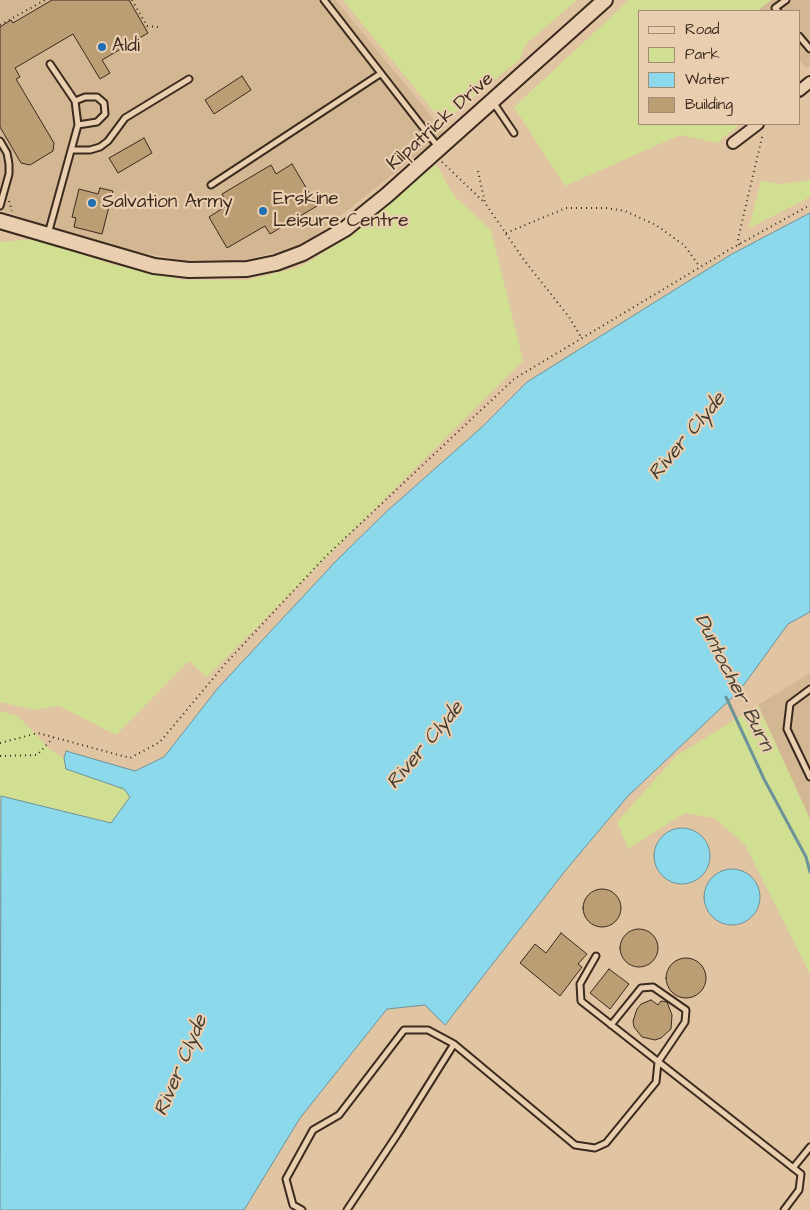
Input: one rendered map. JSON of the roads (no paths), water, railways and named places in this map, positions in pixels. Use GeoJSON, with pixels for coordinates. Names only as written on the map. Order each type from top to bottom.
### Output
{"type":"FeatureCollection","features":[{"type":"Feature","properties":{"kind":"street","name":"Kilpatrick Drive"},"geometry":{"type":"LineString","coordinates":[[0,221],[154,266],[189,270],[248,269],[276,263],[303,253],[345,229],[386,196],[605,0]]}},
{"type":"Feature","properties":{"kind":"street"},"geometry":{"type":"LineString","coordinates":[[800,90],[810,82]]}},
{"type":"Feature","properties":{"kind":"street"},"geometry":{"type":"LineString","coordinates":[[734,143],[760,126]]}},
{"type":"Feature","properties":{"kind":"lane"},"geometry":{"type":"LineString","coordinates":[[324,0],[436,151]]}},
{"type":"Feature","properties":{"kind":"lane"},"geometry":{"type":"LineString","coordinates":[[777,10],[775,8],[786,0]]}},
{"type":"Feature","properties":{"kind":"lane"},"geometry":{"type":"LineString","coordinates":[[800,37],[810,49]]}},
{"type":"Feature","properties":{"kind":"lane"},"geometry":{"type":"LineString","coordinates":[[48,236],[78,125],[75,101],[50,64]]}},
{"type":"Feature","properties":{"kind":"lane"},"geometry":{"type":"LineString","coordinates":[[211,185],[380,74]]}},
{"type":"Feature","properties":{"kind":"lane"},"geometry":{"type":"LineString","coordinates":[[71,150],[90,150],[100,147],[108,141],[125,118],[189,79]]}},
{"type":"Feature","properties":{"kind":"lane"},"geometry":{"type":"LineString","coordinates":[[75,101],[85,97],[97,97],[104,104],[105,114],[97,122],[78,125]]}},
{"type":"Feature","properties":{"kind":"lane"},"geometry":{"type":"LineString","coordinates":[[493,101],[514,133]]}},
{"type":"Feature","properties":{"kind":"lane"},"geometry":{"type":"LineString","coordinates":[[0,141],[7,153],[9,174],[0,206]]}},
{"type":"Feature","properties":{"kind":"lane"},"geometry":{"type":"LineString","coordinates":[[810,689],[790,704],[787,729],[810,777]]}},
{"type":"Feature","properties":{"kind":"lane"},"geometry":{"type":"LineString","coordinates":[[596,956],[580,984],[581,1002],[800,1174],[799,1190],[784,1210]]}},
{"type":"Feature","properties":{"kind":"lane"},"geometry":{"type":"LineString","coordinates":[[302,1210],[293,1205],[286,1179],[313,1130],[339,1115],[404,1030],[428,1030],[454,1044],[575,1145],[595,1148],[606,1143],[656,1082],[658,1062],[685,1022],[686,1010],[654,987],[641,988],[611,1025]]}},
{"type":"Feature","properties":{"kind":"lane"},"geometry":{"type":"LineString","coordinates":[[346,1210],[397,1136],[454,1044]]}},
{"type":"Feature","properties":{"kind":"lane"},"geometry":{"type":"LineString","coordinates":[[794,1168],[810,1147]]}},
{"type":"Feature","properties":{"kind":"water","name":"River Clyde"},"geometry":{"type":"Polygon","coordinates":[[[810,213],[810,612],[788,624],[740,690],[628,796],[565,871],[445,1025],[425,1005],[387,1009],[300,1118],[244,1210],[0,1210],[1,796],[111,823],[130,797],[124,789],[66,769],[64,758],[66,751],[135,771],[164,757],[218,688],[336,561],[386,512],[482,427],[527,382],[732,254],[810,213]]]}},
{"type":"Feature","properties":{"kind":"water"},"geometry":{"type":"Polygon","coordinates":[[[682,828],[693,830],[702,836],[708,845],[710,856],[708,867],[702,876],[693,882],[682,884],[671,882],[662,876],[656,867],[654,856],[656,845],[662,836],[671,830],[682,828]]]}},
{"type":"Feature","properties":{"kind":"water"},"geometry":{"type":"Polygon","coordinates":[[[732,869],[743,871],[752,877],[758,886],[760,897],[758,908],[752,917],[743,923],[732,925],[721,923],[712,917],[706,908],[704,897],[706,886],[712,877],[721,871],[732,869]]]}},
{"type":"Feature","properties":{"kind":"waterway","name":"Duntocher Burn"},"geometry":{"type":"LineString","coordinates":[[726,697],[764,779],[806,857],[810,872]]}},
{"type":"Feature","properties":{"kind":"place","name":"Aldi"},"geometry":{"type":"Point","coordinates":[102,47]}},
{"type":"Feature","properties":{"kind":"place","name":"Salvation Army"},"geometry":{"type":"Point","coordinates":[92,203]}},
{"type":"Feature","properties":{"kind":"place","name":"Erskine Leisure Centre"},"geometry":{"type":"Point","coordinates":[263,211]}}]}
